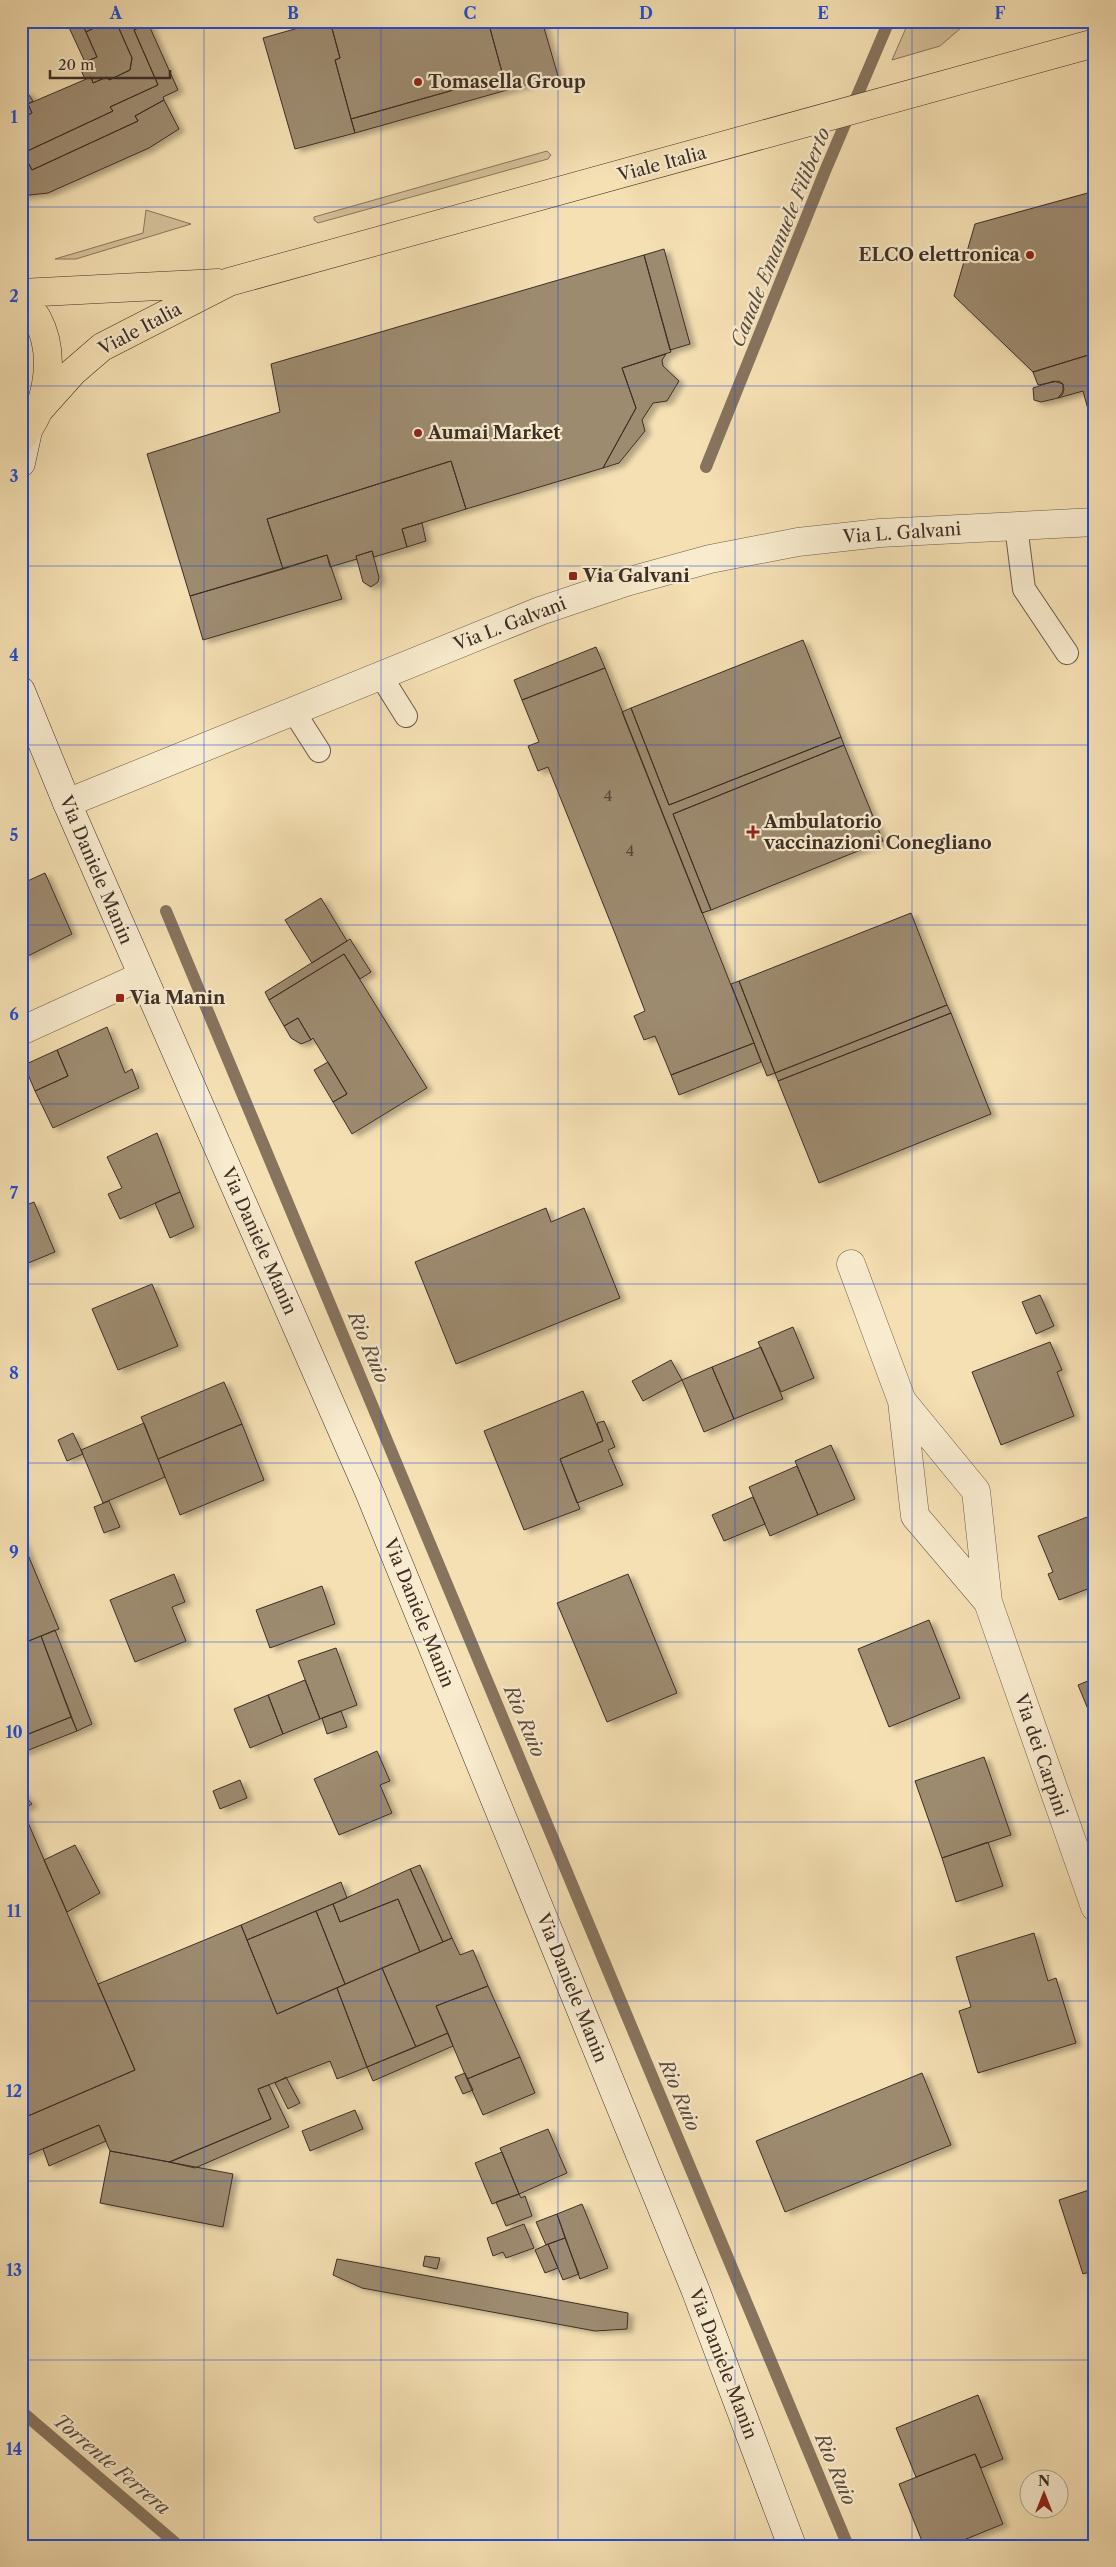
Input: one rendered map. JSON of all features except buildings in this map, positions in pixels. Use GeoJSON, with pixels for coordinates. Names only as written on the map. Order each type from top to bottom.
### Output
{"type":"FeatureCollection","features":[{"type":"Feature","properties":{"kind":"main road","name":"Viale Italia"},"geometry":{"type":"LineString","coordinates":[[29,426],[73,372],[102,347],[229,282],[822,120],[1095,43]]}},
{"type":"Feature","properties":{"kind":"main road","name":"Viale Italia"},"geometry":{"type":"LineString","coordinates":[[21,294],[229,282]]}},
{"type":"Feature","properties":{"kind":"main road"},"geometry":{"type":"LineString","coordinates":[[21,294],[37,319],[47,349],[47,380],[29,426]]}},
{"type":"Feature","properties":{"kind":"street"},"geometry":{"type":"LineString","coordinates":[[21,463],[29,426]]}},
{"type":"Feature","properties":{"kind":"street","name":"Via L. Galvani"},"geometry":{"type":"LineString","coordinates":[[66,803],[540,611],[626,582],[710,559],[798,542],[880,533],[1095,522]]}},
{"type":"Feature","properties":{"kind":"street","name":"Via Daniele Manin"},"geometry":{"type":"LineString","coordinates":[[21,691],[66,803],[370,1494],[695,2289],[792,2546]]}},
{"type":"Feature","properties":{"kind":"street"},"geometry":{"type":"LineString","coordinates":[[21,1031],[142,976]]}},
{"type":"Feature","properties":{"kind":"street","name":"Via dei Carpini"},"geometry":{"type":"LineString","coordinates":[[851,1264],[902,1401],[915,1516],[988,1602]]}},
{"type":"Feature","properties":{"kind":"street","name":"Via dei Carpini"},"geometry":{"type":"LineString","coordinates":[[902,1401],[976,1491],[988,1602],[1095,1907]]}},
{"type":"Feature","properties":{"kind":"lane"},"geometry":{"type":"LineString","coordinates":[[1016,526],[1024,589],[1068,653]]}},
{"type":"Feature","properties":{"kind":"lane"},"geometry":{"type":"LineString","coordinates":[[381,676],[406,716]]}},
{"type":"Feature","properties":{"kind":"lane"},"geometry":{"type":"LineString","coordinates":[[294,712],[319,751]]}},
{"type":"Feature","properties":{"kind":"shaded area"},"geometry":{"type":"Polygon","coordinates":[[[909,21],[982,21],[962,27],[940,46],[892,60],[909,21]]]}},
{"type":"Feature","properties":{"kind":"shaded area"},"geometry":{"type":"Polygon","coordinates":[[[547,151],[551,155],[548,159],[318,223],[314,220],[314,217],[547,151]]]}},
{"type":"Feature","properties":{"kind":"shaded area"},"geometry":{"type":"Polygon","coordinates":[[[146,210],[191,224],[76,259],[55,259],[143,233],[146,210]]]}},
{"type":"Feature","properties":{"kind":"waterway","name":"Canale Emanuele Filiberto"},"geometry":{"type":"LineString","coordinates":[[706,467],[825,171],[889,21]]}},
{"type":"Feature","properties":{"kind":"waterway","name":"Rio Ruio"},"geometry":{"type":"LineString","coordinates":[[166,911],[848,2546]]}},
{"type":"Feature","properties":{"kind":"waterway","name":"Torrente Ferrera"},"geometry":{"type":"LineString","coordinates":[[21,2411],[179,2546]]}},
{"type":"Feature","properties":{"kind":"place","name":"Tomasella Group"},"geometry":{"type":"Point","coordinates":[418,82]}},
{"type":"Feature","properties":{"kind":"place","name":"ELCO elettronica"},"geometry":{"type":"Point","coordinates":[1030,255]}},
{"type":"Feature","properties":{"kind":"place","name":"Aumai Market"},"geometry":{"type":"Point","coordinates":[418,433]}},
{"type":"Feature","properties":{"kind":"place","name":"Via Galvani"},"geometry":{"type":"Point","coordinates":[573,576]}},
{"type":"Feature","properties":{"kind":"place","name":"Ambulatorio vaccinazioni Conegliano"},"geometry":{"type":"Point","coordinates":[753,832]}},
{"type":"Feature","properties":{"kind":"place","name":"Via Manin"},"geometry":{"type":"Point","coordinates":[120,998]}}]}
